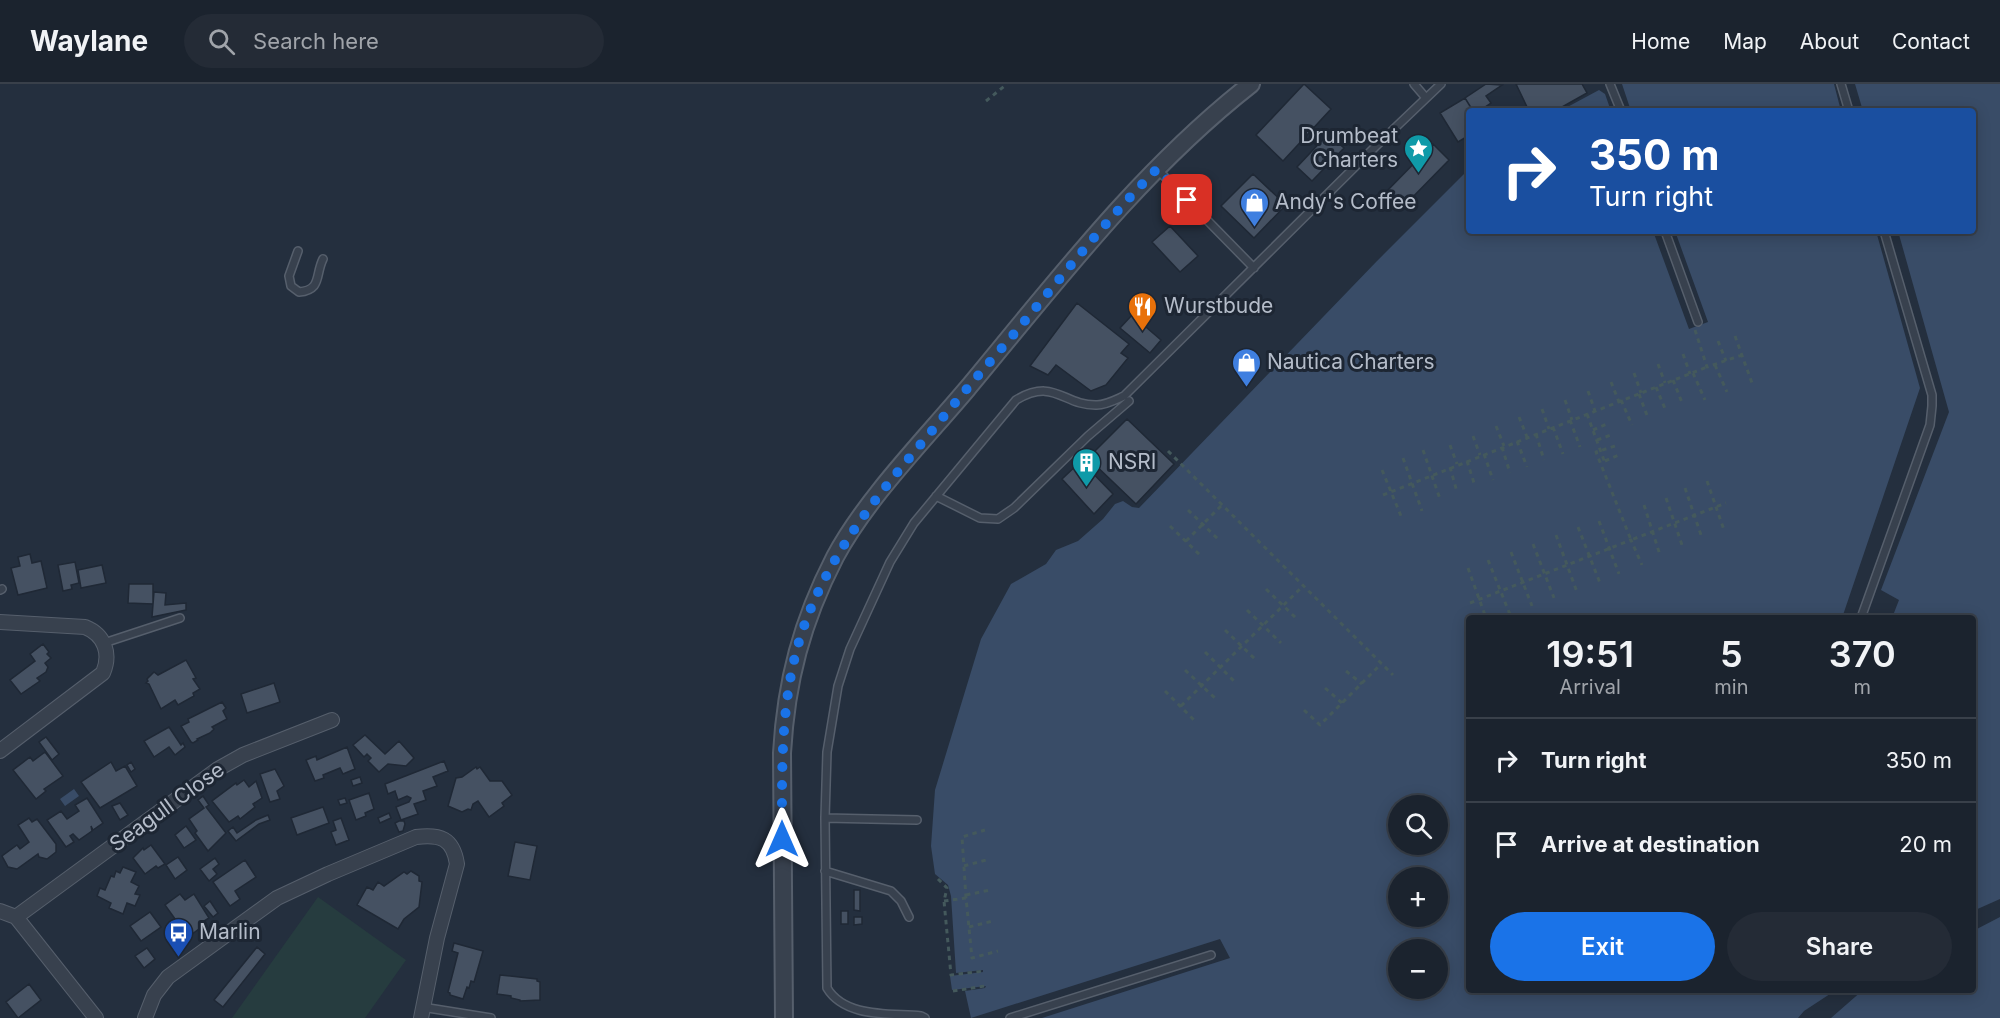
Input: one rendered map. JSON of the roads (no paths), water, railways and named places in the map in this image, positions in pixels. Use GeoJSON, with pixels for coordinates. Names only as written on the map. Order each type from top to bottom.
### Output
{"type":"FeatureCollection","features":[{"type":"Feature","properties":{"kind":"street"},"geometry":{"type":"LineString","coordinates":[[784,1018],[782,753],[784,720],[796,653],[811,607],[836,556],[873,500],[1083,249],[1199,127],[1251,84]]}},
{"type":"Feature","properties":{"kind":"street"},"geometry":{"type":"LineString","coordinates":[[0,622],[82,626],[94,631],[104,643],[106,660],[103,673],[0,751]]}},
{"type":"Feature","properties":{"kind":"street","name":"Seagull Close"},"geometry":{"type":"LineString","coordinates":[[16,917],[218,769],[243,755],[332,720]]}},
{"type":"Feature","properties":{"kind":"street"},"geometry":{"type":"LineString","coordinates":[[145,1018],[154,995],[168,977],[277,898],[416,837],[430,836],[446,839],[456,852],[457,864],[437,938],[422,1013]]}},
{"type":"Feature","properties":{"kind":"street"},"geometry":{"type":"LineString","coordinates":[[0,911],[16,917],[96,1018]]}},
{"type":"Feature","properties":{"kind":"lane"},"geometry":{"type":"LineString","coordinates":[[1414,84],[1426,98]]}},
{"type":"Feature","properties":{"kind":"lane"},"geometry":{"type":"LineString","coordinates":[[925,1018],[847,1007],[833,997],[827,988],[825,818],[827,752],[838,686],[850,649],[890,562],[914,523],[1016,400],[1025,395],[1045,391],[1089,405],[1099,405],[1124,396],[1441,84]]}},
{"type":"Feature","properties":{"kind":"lane"},"geometry":{"type":"LineString","coordinates":[[1610,84],[1620,108]]}},
{"type":"Feature","properties":{"kind":"lane"},"geometry":{"type":"LineString","coordinates":[[1841,84],[1848,108]]}},
{"type":"Feature","properties":{"kind":"lane"},"geometry":{"type":"LineString","coordinates":[[1157,169],[1254,268]]}},
{"type":"Feature","properties":{"kind":"lane"},"geometry":{"type":"LineString","coordinates":[[1666,234],[1696,326]]}},
{"type":"Feature","properties":{"kind":"lane"},"geometry":{"type":"LineString","coordinates":[[1862,615],[1929,425],[1932,406],[1932,395],[1885,234]]}},
{"type":"Feature","properties":{"kind":"lane"},"geometry":{"type":"LineString","coordinates":[[298,251],[289,276],[291,286],[300,292],[309,291],[316,284],[323,259]]}},
{"type":"Feature","properties":{"kind":"lane"},"geometry":{"type":"LineString","coordinates":[[936,496],[980,518],[998,519],[1014,508],[1088,436],[1129,401]]}},
{"type":"Feature","properties":{"kind":"lane"},"geometry":{"type":"LineString","coordinates":[[104,643],[180,618]]}},
{"type":"Feature","properties":{"kind":"lane"},"geometry":{"type":"LineString","coordinates":[[825,818],[917,820]]}},
{"type":"Feature","properties":{"kind":"lane"},"geometry":{"type":"LineString","coordinates":[[825,871],[891,891],[901,901],[909,917]]}},
{"type":"Feature","properties":{"kind":"lane"},"geometry":{"type":"LineString","coordinates":[[1010,1018],[1211,954]]}},
{"type":"Feature","properties":{"kind":"lane"},"geometry":{"type":"LineString","coordinates":[[422,1013],[491,1018]]}},
{"type":"Feature","properties":{"kind":"water"},"geometry":{"type":"Polygon","coordinates":[[[1622,84],[1834,84],[1840,108],[1630,108],[1622,84]]]}},
{"type":"Feature","properties":{"kind":"water"},"geometry":{"type":"Polygon","coordinates":[[[1855,84],[2000,84],[2000,899],[1976,910],[1976,615],[1893,615],[1899,600],[1881,590],[1949,412],[1899,234],[1976,234],[1976,108],[1862,108],[1855,84]]]}},
{"type":"Feature","properties":{"kind":"water"},"geometry":{"type":"Polygon","coordinates":[[[1599,90],[1605,94],[1610,108],[1566,108],[1599,90]]]}},
{"type":"Feature","properties":{"kind":"water"},"geometry":{"type":"Polygon","coordinates":[[[1466,172],[1466,234],[1654,234],[1689,329],[1708,322],[1676,234],[1877,234],[1920,388],[1843,615],[1466,615],[1466,993],[1831,993],[1804,1011],[1798,1018],[1042,1018],[1230,958],[1220,939],[971,1018],[965,991],[986,986],[952,990],[950,976],[983,972],[983,970],[956,973],[951,896],[948,885],[935,874],[931,846],[935,790],[981,639],[1011,584],[1046,564],[1056,550],[1078,541],[1103,519],[1115,504],[1123,501],[1132,507],[1139,508],[1466,172]]]}},
{"type":"Feature","properties":{"kind":"water"},"geometry":{"type":"Polygon","coordinates":[[[74,789],[79,796],[65,806],[60,799],[74,789]]]}},
{"type":"Feature","properties":{"kind":"water"},"geometry":{"type":"Polygon","coordinates":[[[2000,917],[2000,1018],[1831,1018],[1860,993],[1976,993],[1976,929],[2000,917]]]}},
{"type":"Feature","properties":{"kind":"place","name":"Drumbeat Charters"},"geometry":{"type":"Point","coordinates":[1419,174]}},
{"type":"Feature","properties":{"kind":"place","name":"Andy's Coffee"},"geometry":{"type":"Point","coordinates":[1254,228]}},
{"type":"Feature","properties":{"kind":"place","name":"Wurstbude"},"geometry":{"type":"Point","coordinates":[1143,332]}},
{"type":"Feature","properties":{"kind":"place","name":"Nautica Charters"},"geometry":{"type":"Point","coordinates":[1246,388]}},
{"type":"Feature","properties":{"kind":"place","name":"NSRI"},"geometry":{"type":"Point","coordinates":[1087,488]}},
{"type":"Feature","properties":{"kind":"place","name":"Marlin"},"geometry":{"type":"Point","coordinates":[178,958]}}]}
